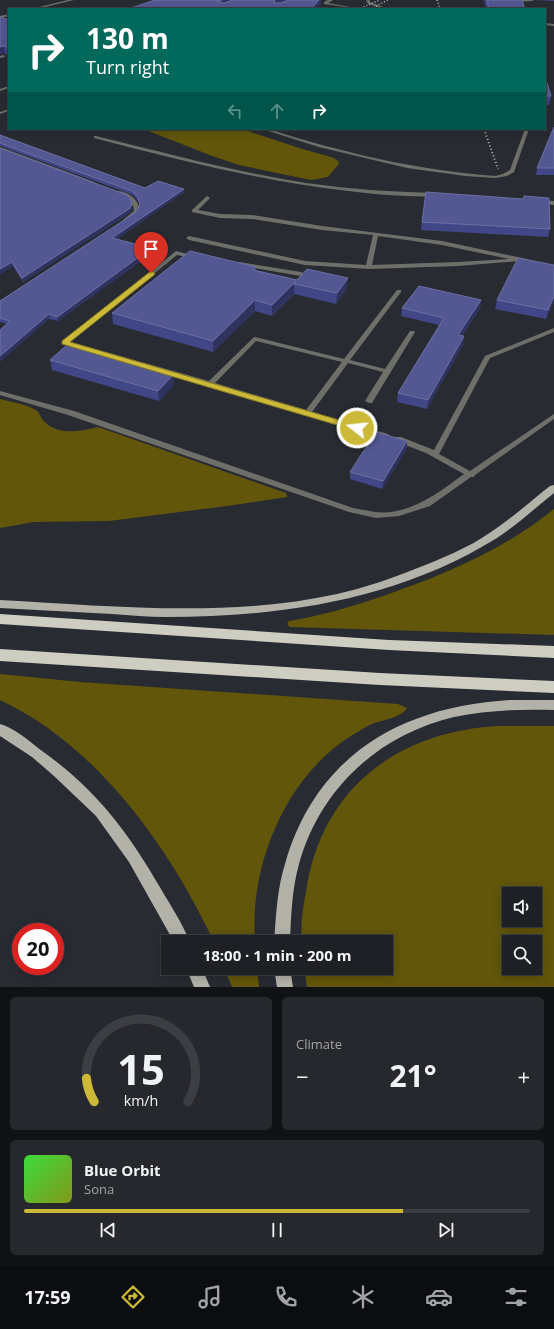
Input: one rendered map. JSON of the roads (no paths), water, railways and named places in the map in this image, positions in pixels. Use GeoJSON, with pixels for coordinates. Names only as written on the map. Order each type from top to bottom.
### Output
{"type":"FeatureCollection","features":[{"type":"Feature","properties":{"kind":"highway"},"geometry":{"type":"LineString","coordinates":[[0,619],[389,645],[554,652]]}},
{"type":"Feature","properties":{"kind":"highway"},"geometry":{"type":"LineString","coordinates":[[0,655],[380,679],[554,687]]}},
{"type":"Feature","properties":{"kind":"main road"},"geometry":{"type":"LineString","coordinates":[[0,604],[165,613],[227,611],[280,607],[337,598],[390,583],[446,561],[494,535],[554,488]]}},
{"type":"Feature","properties":{"kind":"main road"},"geometry":{"type":"LineString","coordinates":[[282,935],[282,919],[286,882],[296,848],[309,818],[326,789],[348,765],[368,749],[392,735],[415,724],[441,716],[463,711],[494,707],[554,704]]}},
{"type":"Feature","properties":{"kind":"main road"},"geometry":{"type":"LineString","coordinates":[[0,729],[58,771],[92,802],[116,832],[148,880],[178,935]]}},
{"type":"Feature","properties":{"kind":"main road"},"geometry":{"type":"LineString","coordinates":[[197,975],[202,987]]}},
{"type":"Feature","properties":{"kind":"main road"},"geometry":{"type":"LineString","coordinates":[[283,975],[285,987]]}},
{"type":"Feature","properties":{"kind":"lane"},"geometry":{"type":"LineString","coordinates":[[36,8],[72,0]]}},
{"type":"Feature","properties":{"kind":"lane"},"geometry":{"type":"LineString","coordinates":[[331,0],[325,3],[348,7],[346,8]]}},
{"type":"Feature","properties":{"kind":"lane"},"geometry":{"type":"LineString","coordinates":[[368,0],[369,3],[383,8]]}},
{"type":"Feature","properties":{"kind":"lane"},"geometry":{"type":"LineString","coordinates":[[509,1],[532,1]]}},
{"type":"Feature","properties":{"kind":"lane"},"geometry":{"type":"LineString","coordinates":[[267,130],[316,146],[404,166],[495,177],[506,175],[512,171],[527,130]]}},
{"type":"Feature","properties":{"kind":"lane"},"geometry":{"type":"LineString","coordinates":[[96,137],[228,170],[309,185],[382,194],[440,195]]}},
{"type":"Feature","properties":{"kind":"lane"},"geometry":{"type":"LineString","coordinates":[[0,148],[99,186]]}},
{"type":"Feature","properties":{"kind":"lane"},"geometry":{"type":"LineString","coordinates":[[112,190],[130,197],[137,203],[137,211],[120,224]]}},
{"type":"Feature","properties":{"kind":"lane"},"geometry":{"type":"LineString","coordinates":[[207,198],[194,211],[220,216],[252,216],[322,228],[442,243],[532,262]]}},
{"type":"Feature","properties":{"kind":"lane"},"geometry":{"type":"LineString","coordinates":[[532,201],[554,203]]}},
{"type":"Feature","properties":{"kind":"lane"},"geometry":{"type":"LineString","coordinates":[[369,267],[376,234]]}},
{"type":"Feature","properties":{"kind":"lane"},"geometry":{"type":"LineString","coordinates":[[189,238],[304,263],[369,267],[518,260]]}},
{"type":"Feature","properties":{"kind":"lane"},"geometry":{"type":"LineString","coordinates":[[200,257],[176,254],[65,343],[410,443],[471,475]]}},
{"type":"Feature","properties":{"kind":"lane"},"geometry":{"type":"LineString","coordinates":[[231,262],[301,274]]}},
{"type":"Feature","properties":{"kind":"lane"},"geometry":{"type":"LineString","coordinates":[[307,414],[399,291]]}},
{"type":"Feature","properties":{"kind":"lane"},"geometry":{"type":"LineString","coordinates":[[435,455],[487,357],[554,330]]}},
{"type":"Feature","properties":{"kind":"lane"},"geometry":{"type":"LineString","coordinates":[[369,401],[386,371],[412,332]]}},
{"type":"Feature","properties":{"kind":"lane"},"geometry":{"type":"LineString","coordinates":[[210,384],[255,339],[386,371]]}},
{"type":"Feature","properties":{"kind":"lane"},"geometry":{"type":"LineString","coordinates":[[0,392],[71,413],[345,508],[376,515],[396,514],[416,509],[427,504],[471,475],[554,416]]}},
{"type":"Feature","properties":{"kind":"railway"},"geometry":{"type":"LineString","coordinates":[[360,8],[380,0]]}},
{"type":"Feature","properties":{"kind":"railway"},"geometry":{"type":"LineString","coordinates":[[376,6],[388,0]]}},
{"type":"Feature","properties":{"kind":"railway"},"geometry":{"type":"LineString","coordinates":[[437,0],[440,8]]}},
{"type":"Feature","properties":{"kind":"railway"},"geometry":{"type":"LineString","coordinates":[[484,130],[498,169]]}}]}
